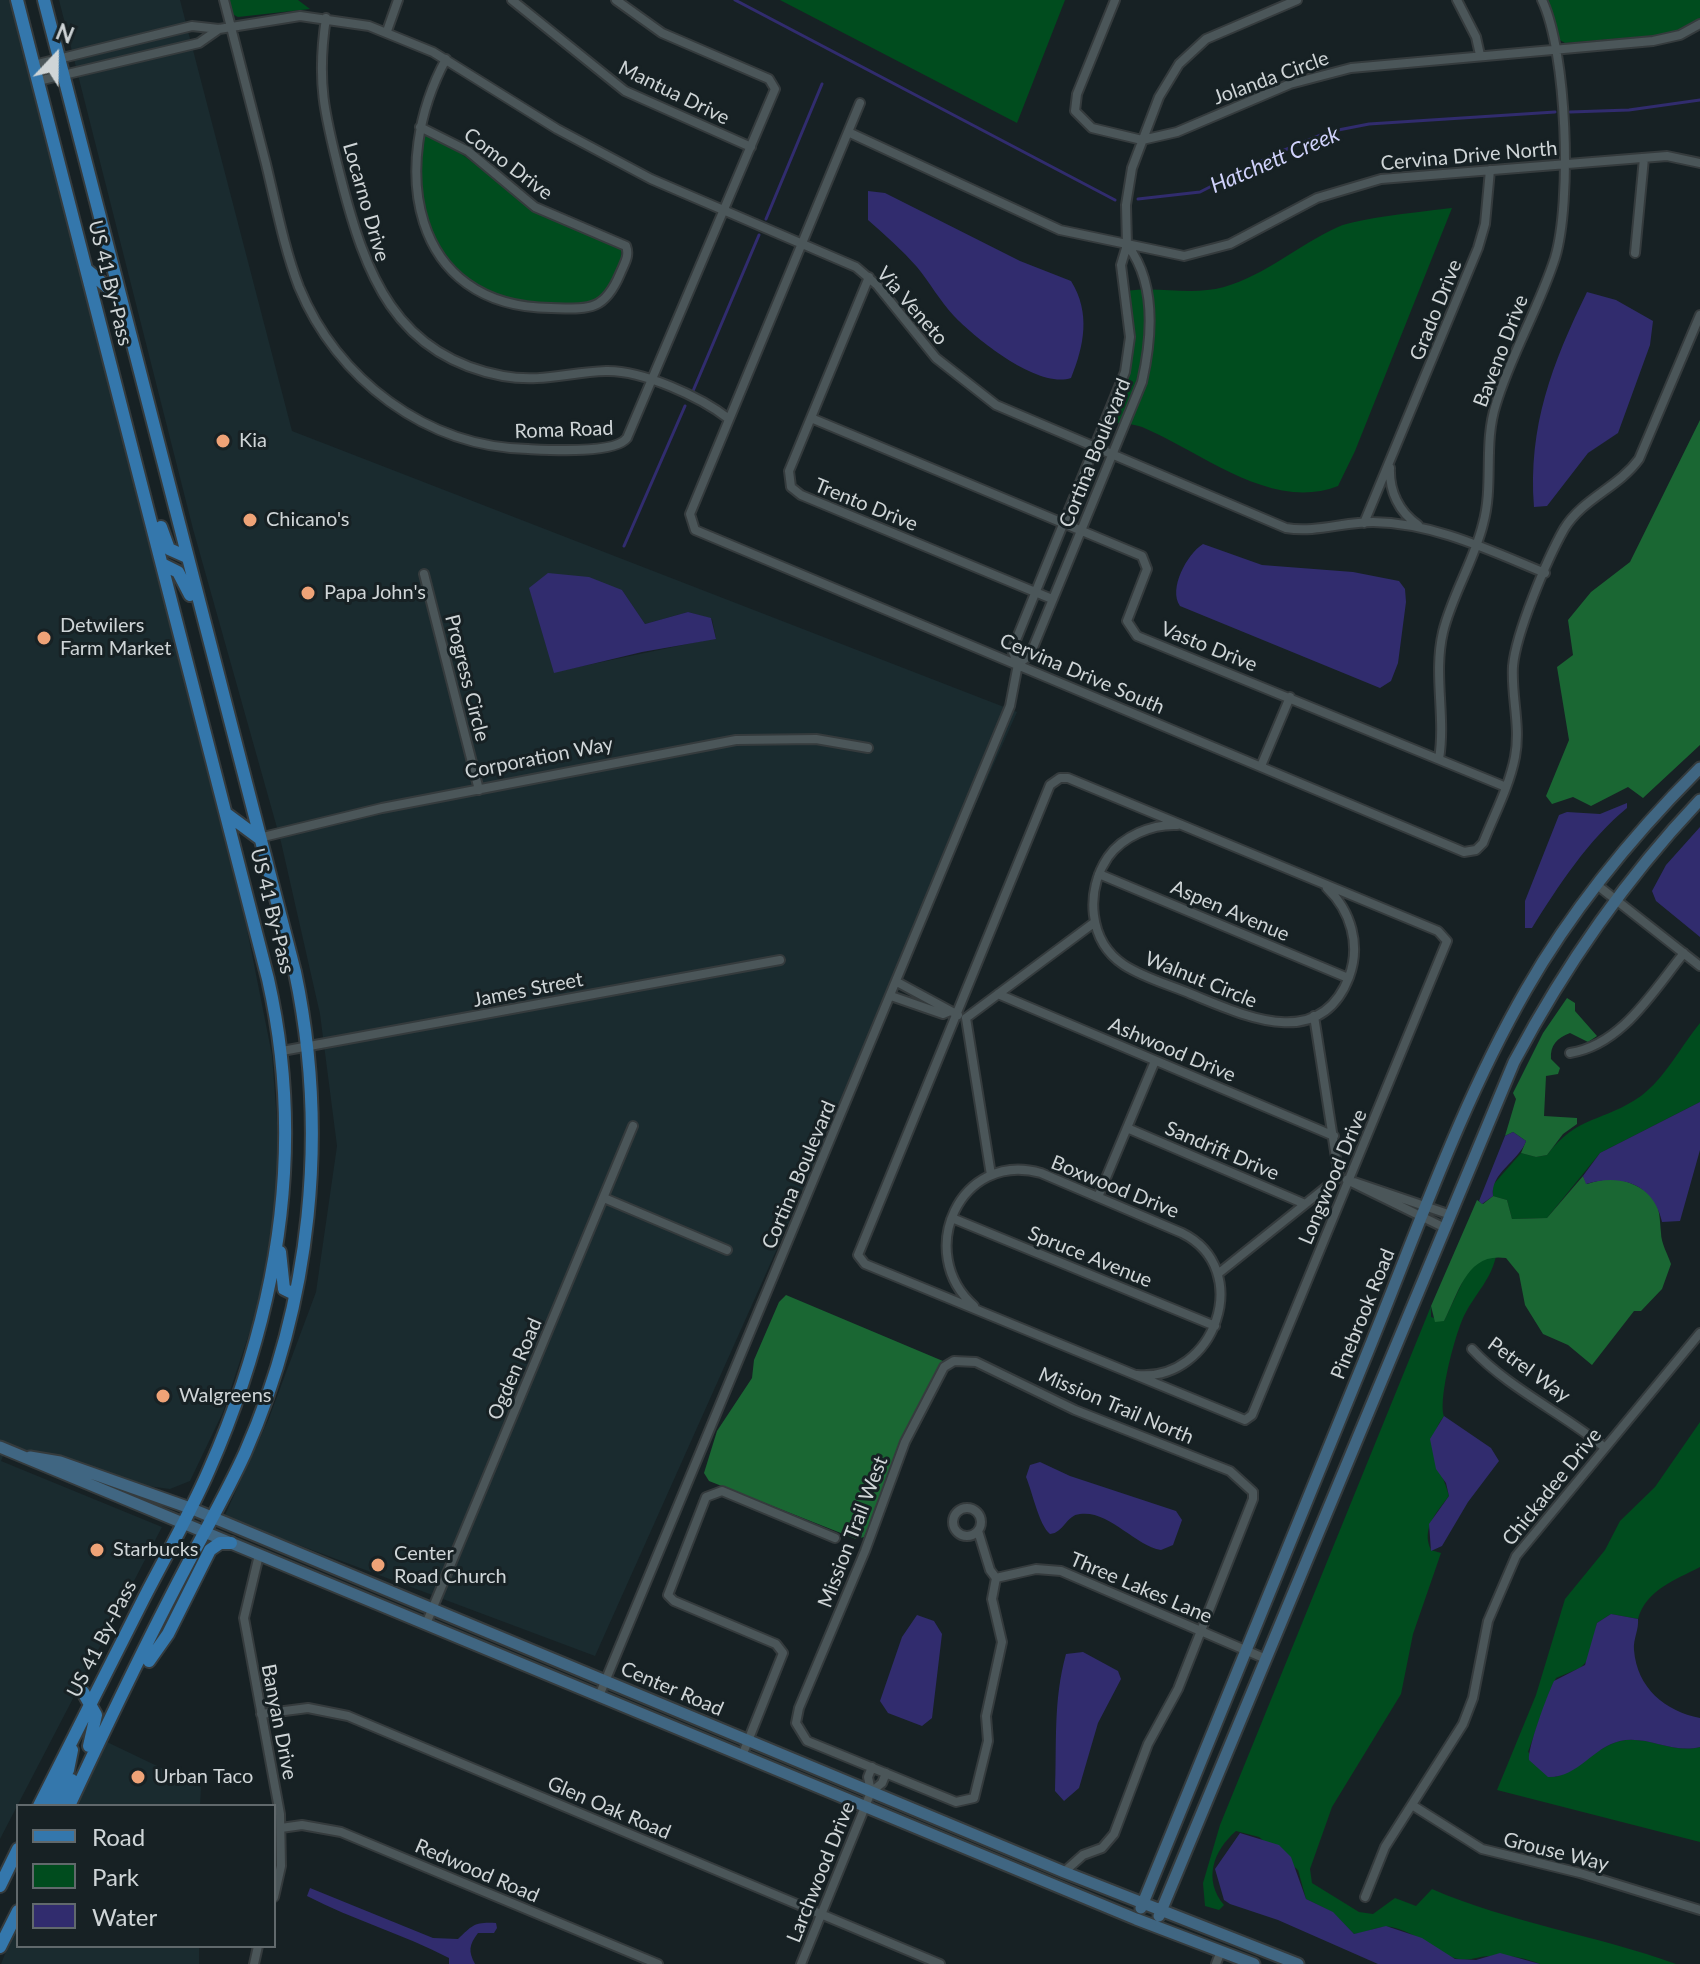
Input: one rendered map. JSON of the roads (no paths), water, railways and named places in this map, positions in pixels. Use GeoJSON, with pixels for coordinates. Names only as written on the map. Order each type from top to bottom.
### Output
{"type":"FeatureCollection","features":[{"type":"Feature","properties":{"kind":"main road","name":"US 41 By-Pass"},"geometry":{"type":"LineString","coordinates":[[17,0],[228,815],[282,1051],[287,1151],[278,1241],[263,1319],[248,1369],[215,1456],[183,1522],[87,1697],[75,1736],[40,1804]]}},
{"type":"Feature","properties":{"kind":"main road","name":"US 41 By-Pass"},"geometry":{"type":"LineString","coordinates":[[44,0],[295,972],[308,1047],[313,1168],[294,1294],[264,1402],[213,1518],[70,1804]]}},
{"type":"Feature","properties":{"kind":"main road"},"geometry":{"type":"LineString","coordinates":[[86,269],[120,298]]}},
{"type":"Feature","properties":{"kind":"main road"},"geometry":{"type":"LineString","coordinates":[[117,390],[131,412],[166,544],[173,553],[187,557]]}},
{"type":"Feature","properties":{"kind":"main road"},"geometry":{"type":"LineString","coordinates":[[162,564],[187,557]]}},
{"type":"Feature","properties":{"kind":"main road"},"geometry":{"type":"LineString","coordinates":[[162,564],[178,572],[189,587],[216,696],[229,726]]}},
{"type":"Feature","properties":{"kind":"main road"},"geometry":{"type":"LineString","coordinates":[[228,815],[259,838]]}},
{"type":"Feature","properties":{"kind":"main road"},"geometry":{"type":"LineString","coordinates":[[278,1241],[284,1289],[294,1294]]}},
{"type":"Feature","properties":{"kind":"main road"},"geometry":{"type":"LineString","coordinates":[[94,1753],[120,1717],[154,1650],[168,1634],[210,1550],[220,1543],[231,1543]]}},
{"type":"Feature","properties":{"kind":"main road"},"geometry":{"type":"LineString","coordinates":[[60,1804],[95,1732],[96,1715],[87,1697]]}},
{"type":"Feature","properties":{"kind":"main road"},"geometry":{"type":"LineString","coordinates":[[52,1804],[68,1770],[75,1736]]}},
{"type":"Feature","properties":{"kind":"main road"},"geometry":{"type":"LineString","coordinates":[[0,1886],[16,1853]]}},
{"type":"Feature","properties":{"kind":"main road"},"geometry":{"type":"LineString","coordinates":[[0,1947],[16,1915]]}},
{"type":"Feature","properties":{"kind":"street","name":"Roma Road"},"geometry":{"type":"LineString","coordinates":[[224,0],[298,285],[330,344],[370,387],[420,421],[474,442],[515,449],[615,448],[623,443],[774,94],[772,82],[662,33],[616,0]]}},
{"type":"Feature","properties":{"kind":"street"},"geometry":{"type":"LineString","coordinates":[[387,31],[398,0]]}},
{"type":"Feature","properties":{"kind":"street","name":"Mantua Drive"},"geometry":{"type":"LineString","coordinates":[[512,0],[625,91],[751,147]]}},
{"type":"Feature","properties":{"kind":"street","name":"Jolanda Circle"},"geometry":{"type":"LineString","coordinates":[[1115,0],[1077,94],[1075,111],[1092,128],[1142,140],[1177,132],[1272,90],[1329,72],[1376,64],[1667,39],[1700,24]]}},
{"type":"Feature","properties":{"kind":"street","name":"Cortina Boulevard"},"geometry":{"type":"LineString","coordinates":[[599,1696],[1010,706],[1018,664],[1012,650],[1120,390],[1129,354],[1130,321],[1121,265],[1127,245],[1129,183],[1142,140],[1166,83],[1195,47],[1218,31],[1297,0]]}},
{"type":"Feature","properties":{"kind":"street"},"geometry":{"type":"LineString","coordinates":[[1457,0],[1476,37],[1480,55]]}},
{"type":"Feature","properties":{"kind":"street","name":"Baveno Drive"},"geometry":{"type":"LineString","coordinates":[[1439,759],[1442,731],[1438,678],[1440,645],[1476,545],[1488,495],[1492,417],[1555,257],[1563,215],[1563,106],[1542,0]]}},
{"type":"Feature","properties":{"kind":"street","name":"Via Veneto"},"geometry":{"type":"LineString","coordinates":[[34,65],[192,26],[219,29],[281,17],[326,18],[387,31],[446,59],[597,152],[724,211],[845,261],[869,277],[936,358],[971,389],[1017,417],[1286,528],[1306,530],[1364,523],[1430,530],[1545,573]]}},
{"type":"Feature","properties":{"kind":"street","name":"Locarno Drive"},"geometry":{"type":"LineString","coordinates":[[326,18],[319,71],[324,112],[367,268],[399,317],[444,354],[490,373],[542,380],[616,371],[652,380],[729,419]]}},
{"type":"Feature","properties":{"kind":"street","name":"Via Veneto"},"geometry":{"type":"LineString","coordinates":[[38,81],[199,43],[219,29]]}},
{"type":"Feature","properties":{"kind":"street","name":"Como Drive"},"geometry":{"type":"LineString","coordinates":[[420,127],[468,151],[535,207],[626,246],[627,256],[606,299],[597,305],[577,308],[509,305],[487,297],[456,277],[438,254],[423,223],[416,168],[420,127],[446,59]]}},
{"type":"Feature","properties":{"kind":"street"},"geometry":{"type":"LineString","coordinates":[[802,242],[860,103]]}},
{"type":"Feature","properties":{"kind":"street","name":"Cervina Drive North"},"geometry":{"type":"LineString","coordinates":[[848,132],[1041,223],[1169,256],[1199,254],[1230,244],[1317,198],[1363,183],[1677,156],[1700,163]]}},
{"type":"Feature","properties":{"kind":"street"},"geometry":{"type":"LineString","coordinates":[[1635,253],[1644,158]]}},
{"type":"Feature","properties":{"kind":"street","name":"Grado Drive"},"geometry":{"type":"LineString","coordinates":[[1364,523],[1481,241],[1490,170]]}},
{"type":"Feature","properties":{"kind":"street","name":"Cervina Drive South"},"geometry":{"type":"LineString","coordinates":[[802,242],[690,514],[695,530],[1464,852],[1476,850],[1483,843],[1506,787],[1517,741],[1514,658],[1545,573]]}},
{"type":"Feature","properties":{"kind":"street","name":"Cortina Boulevard"},"geometry":{"type":"LineString","coordinates":[[1018,664],[1030,655],[1137,397],[1149,342],[1147,298],[1139,261],[1127,245]]}},
{"type":"Feature","properties":{"kind":"street","name":"Trento Drive"},"geometry":{"type":"LineString","coordinates":[[869,277],[789,471],[789,481],[797,493],[1052,599]]}},
{"type":"Feature","properties":{"kind":"street"},"geometry":{"type":"LineString","coordinates":[[1545,573],[1573,516],[1626,475],[1639,459],[1700,315]]}},
{"type":"Feature","properties":{"kind":"street","name":"Vasto Drive"},"geometry":{"type":"LineString","coordinates":[[811,418],[1064,522],[1145,559],[1147,572],[1128,615],[1132,632],[1506,787]]}},
{"type":"Feature","properties":{"kind":"street","name":"Grado Drive"},"geometry":{"type":"LineString","coordinates":[[1392,458],[1390,480],[1398,503],[1408,518],[1430,530]]}},
{"type":"Feature","properties":{"kind":"street","name":"Progress Circle"},"geometry":{"type":"LineString","coordinates":[[424,574],[479,790]]}},
{"type":"Feature","properties":{"kind":"street"},"geometry":{"type":"LineString","coordinates":[[1261,766],[1290,697]]}},
{"type":"Feature","properties":{"kind":"street","name":"Corporation Way"},"geometry":{"type":"LineString","coordinates":[[259,838],[382,808],[736,740],[816,739],[868,748]]}},
{"type":"Feature","properties":{"kind":"street","name":"Pinebrook Road"},"geometry":{"type":"LineString","coordinates":[[1136,1919],[1422,1218],[1472,1098],[1512,1016],[1550,952],[1597,885],[1639,832],[1700,768]]}},
{"type":"Feature","properties":{"kind":"street","name":"Longwood Drive"},"geometry":{"type":"LineString","coordinates":[[1068,778],[1319,882],[1438,931],[1445,937],[1447,945],[1250,1418],[1238,1419],[865,1264],[858,1255],[953,1012],[1054,781],[1068,778]]}},
{"type":"Feature","properties":{"kind":"street","name":"Pinebrook Road"},"geometry":{"type":"LineString","coordinates":[[1156,1926],[1499,1094],[1531,1031],[1578,952],[1615,899],[1700,800]]}},
{"type":"Feature","properties":{"kind":"street"},"geometry":{"type":"LineString","coordinates":[[966,1018],[1095,922],[1093,892],[1099,874],[1115,849],[1135,835],[1164,825],[1186,826]]}},
{"type":"Feature","properties":{"kind":"street","name":"Aspen Avenue"},"geometry":{"type":"LineString","coordinates":[[1099,874],[1348,978]]}},
{"type":"Feature","properties":{"kind":"street"},"geometry":{"type":"LineString","coordinates":[[1319,882],[1340,903],[1351,927],[1354,951],[1348,978],[1335,1002],[1314,1016],[1339,1177]]}},
{"type":"Feature","properties":{"kind":"street"},"geometry":{"type":"LineString","coordinates":[[1597,885],[1700,966]]}},
{"type":"Feature","properties":{"kind":"street","name":"Walnut Circle"},"geometry":{"type":"LineString","coordinates":[[1095,922],[1109,950],[1135,971],[1260,1022],[1285,1024],[1314,1016]]}},
{"type":"Feature","properties":{"kind":"street"},"geometry":{"type":"LineString","coordinates":[[1570,1053],[1593,1047],[1620,1028],[1684,953]]}},
{"type":"Feature","properties":{"kind":"street","name":"James Street"},"geometry":{"type":"LineString","coordinates":[[282,1051],[780,960]]}},
{"type":"Feature","properties":{"kind":"street"},"geometry":{"type":"LineString","coordinates":[[897,982],[966,1018]]}},
{"type":"Feature","properties":{"kind":"street","name":"Ashwood Drive"},"geometry":{"type":"LineString","coordinates":[[998,994],[1334,1136]]}},
{"type":"Feature","properties":{"kind":"street"},"geometry":{"type":"LineString","coordinates":[[891,996],[943,1014],[953,1012]]}},
{"type":"Feature","properties":{"kind":"street"},"geometry":{"type":"LineString","coordinates":[[966,1018],[991,1175],[965,1194],[952,1218],[946,1241],[949,1268],[966,1299],[987,1315]]}},
{"type":"Feature","properties":{"kind":"street"},"geometry":{"type":"LineString","coordinates":[[1098,1197],[1155,1061]]}},
{"type":"Feature","properties":{"kind":"street","name":"Ogden Road"},"geometry":{"type":"LineString","coordinates":[[426,1624],[633,1126]]}},
{"type":"Feature","properties":{"kind":"street","name":"Sandrift Drive"},"geometry":{"type":"LineString","coordinates":[[1127,1128],[1305,1204]]}},
{"type":"Feature","properties":{"kind":"street","name":"Boxwood Drive"},"geometry":{"type":"LineString","coordinates":[[991,1175],[1016,1170],[1034,1171],[1192,1237],[1210,1254],[1219,1273]]}},
{"type":"Feature","properties":{"kind":"street"},"geometry":{"type":"LineString","coordinates":[[1339,1177],[1443,1227]]}},
{"type":"Feature","properties":{"kind":"street"},"geometry":{"type":"LineString","coordinates":[[1129,1374],[1149,1375],[1187,1360],[1202,1349],[1215,1326],[1222,1298],[1219,1273],[1339,1177]]}},
{"type":"Feature","properties":{"kind":"street"},"geometry":{"type":"LineString","coordinates":[[1349,1181],[1367,1184],[1448,1214]]}},
{"type":"Feature","properties":{"kind":"street"},"geometry":{"type":"LineString","coordinates":[[604,1198],[727,1250]]}},
{"type":"Feature","properties":{"kind":"street","name":"Spruce Avenue"},"geometry":{"type":"LineString","coordinates":[[952,1218],[1215,1326]]}},
{"type":"Feature","properties":{"kind":"street","name":"Chickadee Drive"},"geometry":{"type":"LineString","coordinates":[[1365,1897],[1385,1847],[1457,1736],[1469,1711],[1488,1621],[1509,1570],[1525,1544],[1700,1333]]}},
{"type":"Feature","properties":{"kind":"street","name":"Petrel Way"},"geometry":{"type":"LineString","coordinates":[[1472,1349],[1490,1367],[1569,1418],[1604,1447]]}},
{"type":"Feature","properties":{"kind":"street","name":"Mission Trail North"},"geometry":{"type":"LineString","coordinates":[[954,1361],[976,1362],[1075,1410],[1230,1471],[1252,1489],[1253,1499],[1202,1631]]}},
{"type":"Feature","properties":{"kind":"street","name":"Mission Trail West"},"geometry":{"type":"LineString","coordinates":[[872,1767],[807,1741],[796,1723],[799,1708],[865,1551],[905,1442],[942,1370],[954,1361]]}},
{"type":"Feature","properties":{"kind":"street","name":"Center Road"},"geometry":{"type":"LineString","coordinates":[[0,1447],[1136,1919],[1254,1964]]}},
{"type":"Feature","properties":{"kind":"street","name":"Center Road"},"geometry":{"type":"LineString","coordinates":[[30,1457],[60,1462],[190,1508],[1064,1872],[1298,1964]]}},
{"type":"Feature","properties":{"kind":"street"},"geometry":{"type":"LineString","coordinates":[[742,1756],[782,1658],[780,1648],[674,1601],[668,1595],[706,1497],[722,1491],[835,1538]]}},
{"type":"Feature","properties":{"kind":"street"},"geometry":{"type":"LineString","coordinates":[[886,1773],[882,1783],[871,1792],[868,1777],[872,1767],[965,1803],[974,1798],[988,1741],[986,1716],[1002,1642],[992,1599],[996,1578],[990,1570],[978,1531]]}},
{"type":"Feature","properties":{"kind":"street","name":"Banyan Drive"},"geometry":{"type":"LineString","coordinates":[[259,1555],[244,1618],[281,1828],[281,1866],[276,1888]]}},
{"type":"Feature","properties":{"kind":"street","name":"Three Lakes Lane"},"geometry":{"type":"LineString","coordinates":[[996,1578],[1036,1569],[1061,1571],[1266,1659]]}},
{"type":"Feature","properties":{"kind":"street"},"geometry":{"type":"LineString","coordinates":[[1064,1872],[1077,1860],[1102,1848],[1114,1834],[1148,1744],[1168,1710],[1202,1631]]}},
{"type":"Feature","properties":{"kind":"street","name":"Glen Oak Road"},"geometry":{"type":"LineString","coordinates":[[261,1714],[308,1708],[348,1716],[940,1964]]}},
{"type":"Feature","properties":{"kind":"street","name":"Larchwood Drive"},"geometry":{"type":"LineString","coordinates":[[801,1964],[871,1792]]}},
{"type":"Feature","properties":{"kind":"street","name":"Grouse Way"},"geometry":{"type":"LineString","coordinates":[[1412,1805],[1482,1849],[1580,1873],[1700,1910]]}},
{"type":"Feature","properties":{"kind":"street","name":"Redwood Road"},"geometry":{"type":"LineString","coordinates":[[281,1828],[302,1825],[341,1832],[658,1964]]}},
{"type":"Feature","properties":{"kind":"street"},"geometry":{"type":"LineString","coordinates":[[1216,1964],[1221,1951]]}},
{"type":"Feature","properties":{"kind":"water"},"geometry":{"type":"Polygon","coordinates":[[[868,191],[885,193],[1020,261],[1071,281],[1081,305],[1083,330],[1071,378],[1057,379],[1025,369],[992,349],[964,326],[917,267],[868,220],[868,191]]]}},
{"type":"Feature","properties":{"kind":"water"},"geometry":{"type":"Polygon","coordinates":[[[1587,292],[1616,300],[1653,321],[1650,345],[1618,433],[1588,453],[1547,506],[1534,507],[1535,449],[1545,396],[1563,345],[1587,292]]]}},
{"type":"Feature","properties":{"kind":"water"},"geometry":{"type":"Polygon","coordinates":[[[1203,544],[1262,565],[1353,572],[1399,581],[1405,589],[1406,602],[1398,663],[1391,681],[1380,688],[1180,606],[1176,591],[1181,572],[1203,544]]]}},
{"type":"Feature","properties":{"kind":"water"},"geometry":{"type":"Polygon","coordinates":[[[548,573],[589,577],[622,590],[645,624],[688,612],[711,618],[716,639],[642,652],[554,673],[529,588],[548,573]]]}},
{"type":"Feature","properties":{"kind":"water"},"geometry":{"type":"Polygon","coordinates":[[[1627,803],[1627,808],[1575,864],[1532,928],[1525,928],[1525,901],[1559,815],[1567,812],[1600,814],[1627,803]]]}},
{"type":"Feature","properties":{"kind":"water"},"geometry":{"type":"Polygon","coordinates":[[[1700,827],[1700,937],[1656,901],[1652,891],[1666,865],[1700,827]]]}},
{"type":"Feature","properties":{"kind":"water"},"geometry":{"type":"Polygon","coordinates":[[[1700,1102],[1700,1150],[1680,1221],[1662,1222],[1652,1198],[1634,1185],[1612,1180],[1586,1184],[1583,1176],[1600,1153],[1700,1102]]]}},
{"type":"Feature","properties":{"kind":"water"},"geometry":{"type":"Polygon","coordinates":[[[1513,1132],[1526,1141],[1500,1174],[1493,1188],[1493,1196],[1482,1204],[1479,1201],[1505,1136],[1513,1132]]]}},
{"type":"Feature","properties":{"kind":"water"},"geometry":{"type":"Polygon","coordinates":[[[1444,1416],[1491,1448],[1499,1461],[1468,1502],[1442,1546],[1431,1551],[1429,1524],[1449,1496],[1446,1483],[1436,1469],[1430,1439],[1444,1416]]]}},
{"type":"Feature","properties":{"kind":"water"},"geometry":{"type":"Polygon","coordinates":[[[1040,1462],[1070,1476],[1176,1511],[1182,1520],[1173,1545],[1161,1550],[1151,1547],[1111,1522],[1091,1514],[1075,1515],[1059,1531],[1050,1534],[1039,1516],[1026,1477],[1030,1465],[1040,1462]]]}},
{"type":"Feature","properties":{"kind":"water"},"geometry":{"type":"Polygon","coordinates":[[[1611,1614],[1638,1619],[1634,1650],[1641,1676],[1655,1696],[1675,1710],[1700,1718],[1700,1747],[1690,1749],[1640,1740],[1620,1741],[1610,1744],[1568,1773],[1548,1777],[1529,1760],[1534,1733],[1547,1697],[1554,1681],[1585,1665],[1597,1623],[1611,1614]]]}},
{"type":"Feature","properties":{"kind":"water"},"geometry":{"type":"Polygon","coordinates":[[[917,1615],[934,1621],[942,1634],[932,1718],[922,1726],[888,1713],[880,1701],[902,1637],[917,1615]]]}},
{"type":"Feature","properties":{"kind":"water"},"geometry":{"type":"Polygon","coordinates":[[[1083,1652],[1118,1671],[1121,1679],[1098,1723],[1079,1788],[1064,1801],[1055,1791],[1059,1689],[1066,1654],[1083,1652]]]}},
{"type":"Feature","properties":{"kind":"water"},"geometry":{"type":"Polygon","coordinates":[[[1240,1833],[1279,1845],[1291,1857],[1306,1899],[1333,1912],[1354,1934],[1386,1926],[1422,1938],[1455,1959],[1476,1960],[1500,1953],[1540,1964],[1378,1964],[1278,1920],[1230,1904],[1224,1900],[1215,1869],[1240,1833]]]}},
{"type":"Feature","properties":{"kind":"water"},"geometry":{"type":"Polygon","coordinates":[[[310,1888],[433,1938],[458,1939],[483,1923],[496,1923],[497,1928],[494,1933],[478,1933],[475,1937],[470,1952],[475,1964],[449,1964],[449,1958],[432,1949],[307,1896],[310,1888]]]}},
{"type":"Feature","properties":{"kind":"waterway","name":"Hatchett Creek"},"geometry":{"type":"LineString","coordinates":[[735,0],[1115,200]]}},
{"type":"Feature","properties":{"kind":"waterway"},"geometry":{"type":"LineString","coordinates":[[766,219],[822,84]]}},
{"type":"Feature","properties":{"kind":"waterway","name":"Hatchett Creek"},"geometry":{"type":"LineString","coordinates":[[1570,112],[1629,110],[1700,100]]}},
{"type":"Feature","properties":{"kind":"waterway","name":"Hatchett Creek"},"geometry":{"type":"LineString","coordinates":[[1138,199],[1200,192],[1275,154],[1328,132],[1369,124],[1555,112]]}},
{"type":"Feature","properties":{"kind":"waterway"},"geometry":{"type":"LineString","coordinates":[[693,391],[759,235]]}},
{"type":"Feature","properties":{"kind":"waterway"},"geometry":{"type":"LineString","coordinates":[[624,546],[685,406]]}},
{"type":"Feature","properties":{"kind":"place","name":"Kia"},"geometry":{"type":"Point","coordinates":[223,441]}},
{"type":"Feature","properties":{"kind":"place","name":"Chicano's"},"geometry":{"type":"Point","coordinates":[250,520]}},
{"type":"Feature","properties":{"kind":"place","name":"Papa John's"},"geometry":{"type":"Point","coordinates":[308,593]}},
{"type":"Feature","properties":{"kind":"place","name":"Detwilers Farm Market"},"geometry":{"type":"Point","coordinates":[44,638]}},
{"type":"Feature","properties":{"kind":"place","name":"Walgreens"},"geometry":{"type":"Point","coordinates":[163,1396]}},
{"type":"Feature","properties":{"kind":"place","name":"Starbucks"},"geometry":{"type":"Point","coordinates":[97,1550]}},
{"type":"Feature","properties":{"kind":"place","name":"Center Road Church"},"geometry":{"type":"Point","coordinates":[378,1565]}},
{"type":"Feature","properties":{"kind":"place","name":"Urban Taco"},"geometry":{"type":"Point","coordinates":[138,1777]}}]}
